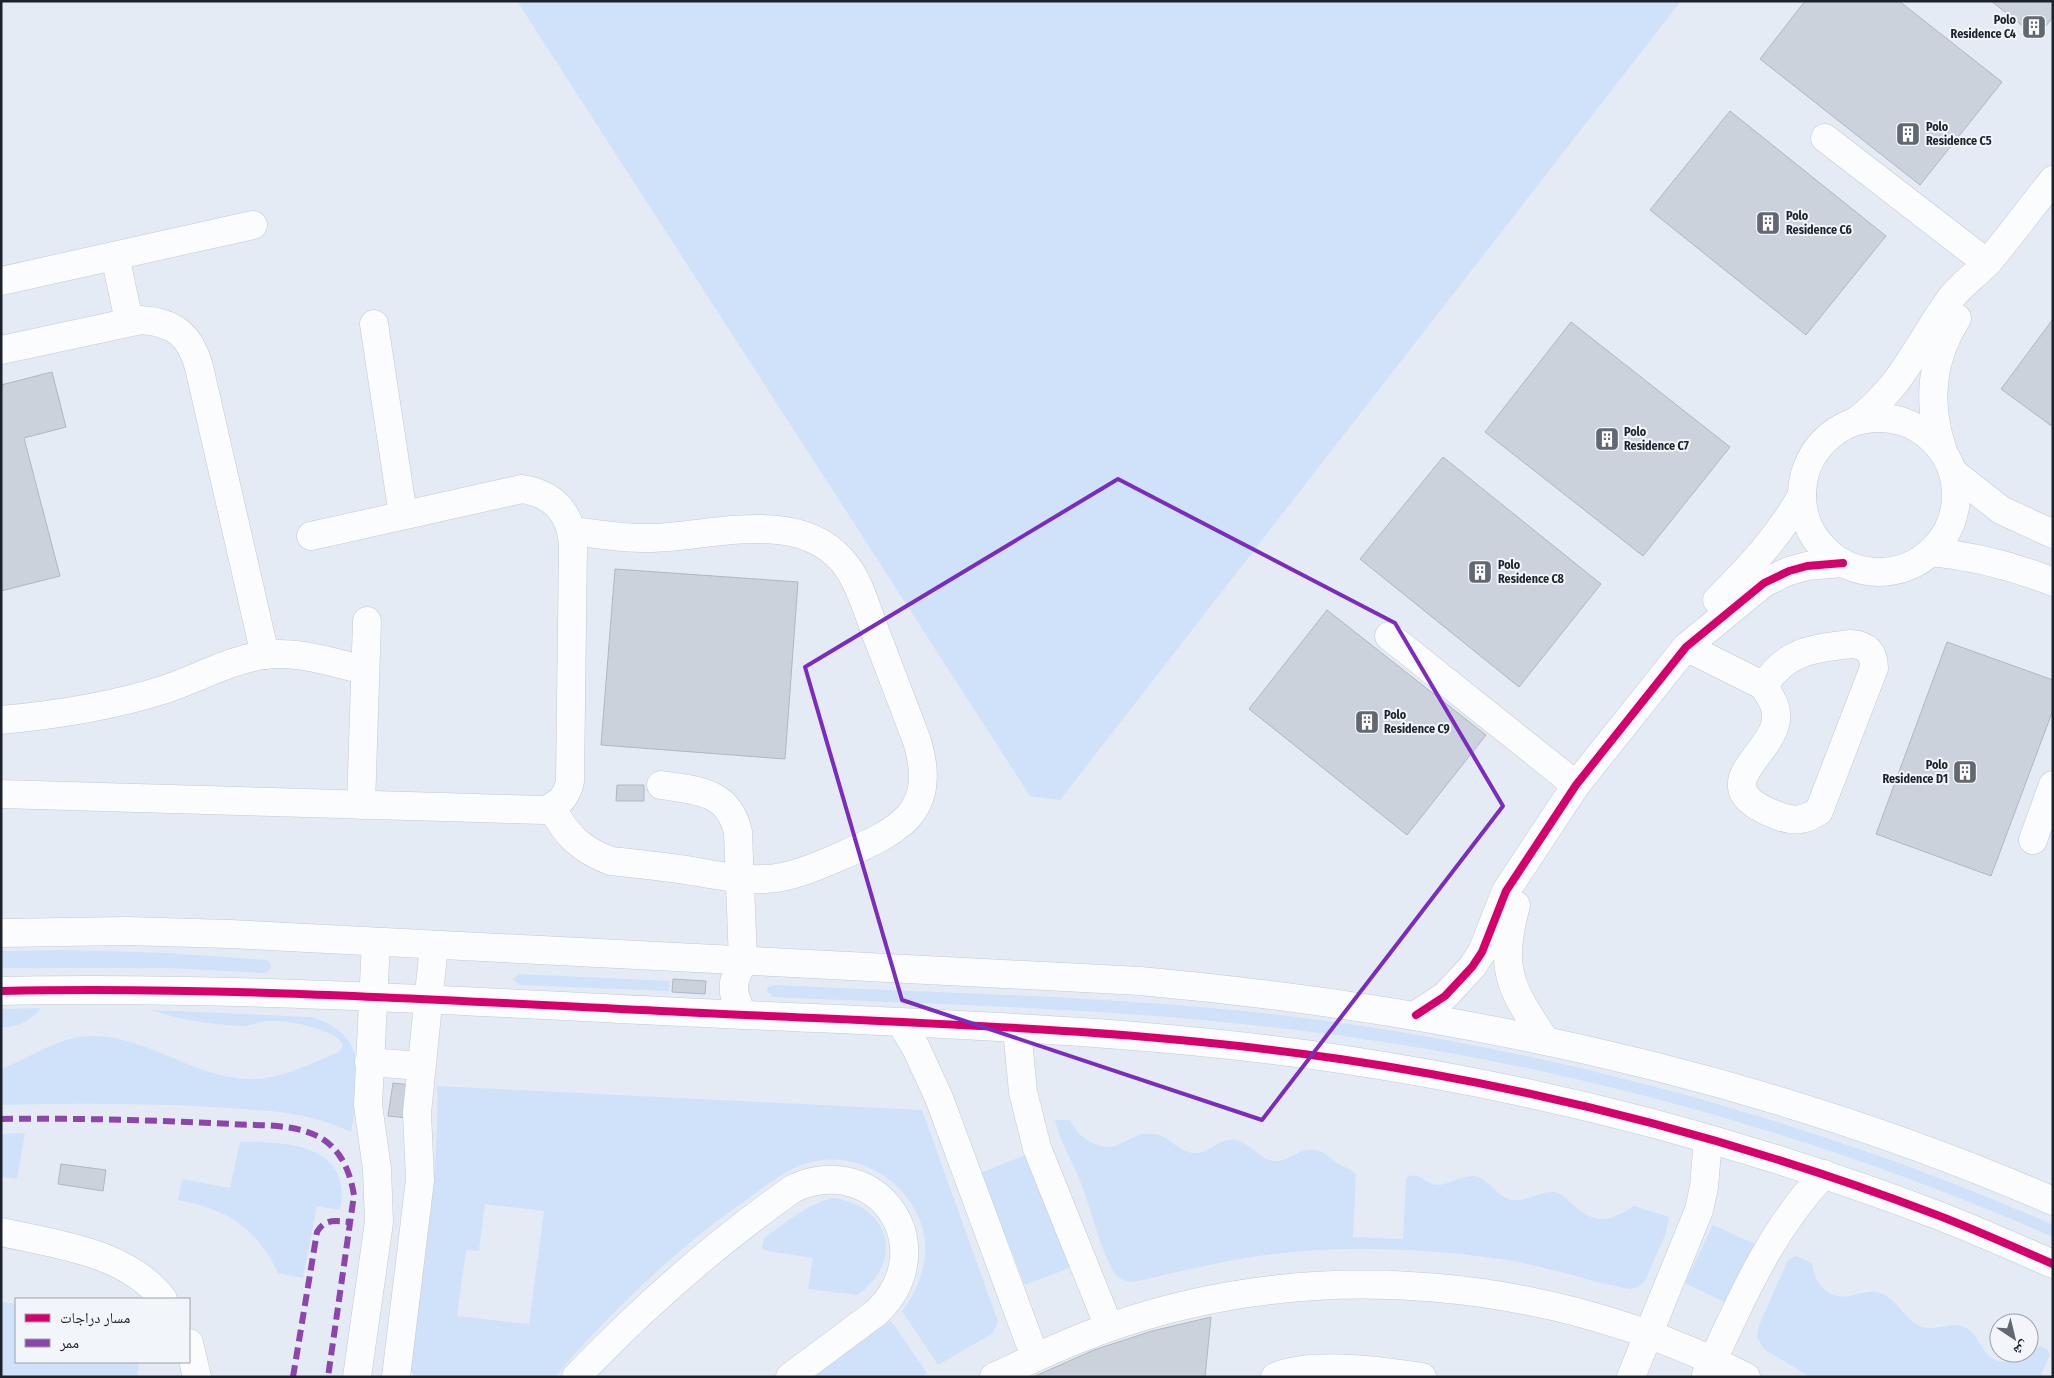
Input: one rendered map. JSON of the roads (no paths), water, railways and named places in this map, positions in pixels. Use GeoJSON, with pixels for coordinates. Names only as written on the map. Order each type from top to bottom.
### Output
{"type":"FeatureCollection","features":[{"type":"Feature","properties":{"kind":"street"},"geometry":{"type":"LineString","coordinates":[[1825,138],[1987,263]]}},
{"type":"Feature","properties":{"kind":"street"},"geometry":{"type":"LineString","coordinates":[[1856,421],[1892,389],[1911,364],[1951,298],[1987,263],[2053,180]]}},
{"type":"Feature","properties":{"kind":"street"},"geometry":{"type":"LineString","coordinates":[[1,281],[254,225]]}},
{"type":"Feature","properties":{"kind":"street"},"geometry":{"type":"LineString","coordinates":[[115,256],[129,322]]}},
{"type":"Feature","properties":{"kind":"street"},"geometry":{"type":"LineString","coordinates":[[1942,448],[1931,437],[1903,421],[1888,418],[1856,421],[1843,426],[1818,448],[1809,462],[1802,495],[1803,511],[1817,542],[1829,554],[1843,563],[1861,570],[1880,572],[1898,570],[1916,563],[1931,552],[1951,524],[1956,508],[1957,490],[1954,473],[1942,448],[1932,408],[1935,371],[1946,340],[1987,263]]}},
{"type":"Feature","properties":{"kind":"street"},"geometry":{"type":"LineString","coordinates":[[1,350],[129,322],[157,321],[173,327],[186,337],[195,352],[264,655]]}},
{"type":"Feature","properties":{"kind":"street"},"geometry":{"type":"LineString","coordinates":[[374,324],[403,515]]}},
{"type":"Feature","properties":{"kind":"street"},"geometry":{"type":"LineString","coordinates":[[1954,473],[2001,510],[2053,534]]}},
{"type":"Feature","properties":{"kind":"street"},"geometry":{"type":"LineString","coordinates":[[1,794],[544,810],[552,807],[565,797],[570,781],[572,531],[568,518],[550,498],[537,492],[522,489],[311,536]]}},
{"type":"Feature","properties":{"kind":"street"},"geometry":{"type":"LineString","coordinates":[[1686,647],[1699,620],[1770,545],[1802,495]]}},
{"type":"Feature","properties":{"kind":"street"},"geometry":{"type":"LineString","coordinates":[[552,807],[559,822],[569,836],[596,855],[611,861],[740,879],[768,879],[798,873],[826,862],[881,838],[901,826],[915,807],[923,786],[924,763],[856,581],[842,560],[822,543],[804,534],[785,530],[765,529],[651,538],[572,531]]}},
{"type":"Feature","properties":{"kind":"street"},"geometry":{"type":"LineString","coordinates":[[1931,552],[1986,559],[2021,569],[2053,582]]}},
{"type":"Feature","properties":{"kind":"street"},"geometry":{"type":"LineString","coordinates":[[1416,1015],[1444,996],[1472,967],[1482,952],[1506,892],[1576,785],[1686,647],[1753,591],[1770,580],[1807,566],[1843,563]]}},
{"type":"Feature","properties":{"kind":"street"},"geometry":{"type":"LineString","coordinates":[[361,805],[367,621]]}},
{"type":"Feature","properties":{"kind":"street"},"geometry":{"type":"LineString","coordinates":[[1389,636],[1576,785]]}},
{"type":"Feature","properties":{"kind":"street"},"geometry":{"type":"LineString","coordinates":[[1686,647],[1764,686],[1776,714],[1776,724],[1744,777],[1743,787],[1746,796],[1760,809],[1796,821],[1808,818],[1819,811],[1825,800],[1874,668],[1874,658],[1869,650],[1861,644],[1813,649],[1784,662],[1771,675],[1764,686]]}},
{"type":"Feature","properties":{"kind":"street"},"geometry":{"type":"LineString","coordinates":[[1,720],[88,709],[165,689],[264,655],[302,656],[365,670]]}},
{"type":"Feature","properties":{"kind":"street"},"geometry":{"type":"LineString","coordinates":[[661,785],[715,796],[727,805],[735,818],[738,832],[743,961],[734,982],[736,1005],[742,1015]]}},
{"type":"Feature","properties":{"kind":"street"},"geometry":{"type":"LineString","coordinates":[[2033,840],[2053,785]]}},
{"type":"Feature","properties":{"kind":"street"},"geometry":{"type":"LineString","coordinates":[[1523,867],[1507,942],[1507,966],[1514,990],[1545,1040]]}},
{"type":"Feature","properties":{"kind":"street"},"geometry":{"type":"LineString","coordinates":[[1,933],[126,931],[230,934],[1140,981],[1246,991],[1416,1015],[1545,1040],[1669,1069],[1775,1099],[1924,1149],[1984,1171],[2053,1201]]}},
{"type":"Feature","properties":{"kind":"street"},"geometry":{"type":"LineString","coordinates":[[357,1377],[378,1239],[380,1206],[368,1105],[376,942]]}},
{"type":"Feature","properties":{"kind":"street"},"geometry":{"type":"LineString","coordinates":[[396,1377],[420,1180],[418,1112],[434,945]]}},
{"type":"Feature","properties":{"kind":"street"},"geometry":{"type":"LineString","coordinates":[[1,991],[211,990],[901,1023],[1133,1036],[1340,1059],[1442,1076],[1543,1097],[1708,1139],[1824,1174],[1940,1216],[2053,1264]]}},
{"type":"Feature","properties":{"kind":"street"},"geometry":{"type":"LineString","coordinates":[[901,1023],[916,1048],[939,1098],[1035,1357]]}},
{"type":"Feature","properties":{"kind":"street"},"geometry":{"type":"LineString","coordinates":[[1017,1029],[1023,1092],[1037,1148],[1109,1327]]}},
{"type":"Feature","properties":{"kind":"street"},"geometry":{"type":"LineString","coordinates":[[369,1062],[421,1066]]}},
{"type":"Feature","properties":{"kind":"street"},"geometry":{"type":"LineString","coordinates":[[1631,1377],[1699,1210],[1704,1187],[1708,1139]]}},
{"type":"Feature","properties":{"kind":"street"},"geometry":{"type":"LineString","coordinates":[[1709,1368],[1772,1240],[1804,1195],[1824,1174]]}},
{"type":"Feature","properties":{"kind":"street"},"geometry":{"type":"LineString","coordinates":[[576,1377],[644,1310],[688,1271],[794,1188],[810,1181],[827,1179],[844,1180],[861,1185],[876,1194],[888,1206],[900,1228],[905,1254],[903,1271],[897,1287],[888,1302],[790,1377]]}},
{"type":"Feature","properties":{"kind":"street"},"geometry":{"type":"LineString","coordinates":[[380,1206],[416,1209]]}},
{"type":"Feature","properties":{"kind":"street"},"geometry":{"type":"LineString","coordinates":[[1,1232],[107,1259],[144,1281],[162,1298]]}},
{"type":"Feature","properties":{"kind":"street"},"geometry":{"type":"LineString","coordinates":[[994,1377],[1035,1357],[1109,1327],[1162,1311],[1270,1290],[1380,1284],[1490,1293],[1544,1303],[1597,1316],[1649,1334],[1709,1368],[1746,1377]]}},
{"type":"Feature","properties":{"kind":"street"},"geometry":{"type":"LineString","coordinates":[[190,1347],[197,1377]]}},
{"type":"Feature","properties":{"kind":"street"},"geometry":{"type":"LineString","coordinates":[[1275,1377],[1301,1369],[1354,1370],[1422,1377]]}},
{"type":"Feature","properties":{"kind":"place","name":"Polo Residence C4"},"geometry":{"type":"Point","coordinates":[2034,27]}},
{"type":"Feature","properties":{"kind":"place","name":"Polo Residence C5"},"geometry":{"type":"Point","coordinates":[1908,134]}},
{"type":"Feature","properties":{"kind":"place","name":"Polo Residence C6"},"geometry":{"type":"Point","coordinates":[1768,223]}},
{"type":"Feature","properties":{"kind":"place","name":"Polo Residence C7"},"geometry":{"type":"Point","coordinates":[1607,439]}},
{"type":"Feature","properties":{"kind":"place","name":"Polo Residence C8"},"geometry":{"type":"Point","coordinates":[1480,572]}},
{"type":"Feature","properties":{"kind":"place","name":"Polo Residence C9"},"geometry":{"type":"Point","coordinates":[1367,722]}},
{"type":"Feature","properties":{"kind":"place","name":"Polo Residence D1"},"geometry":{"type":"Point","coordinates":[1965,772]}}]}
